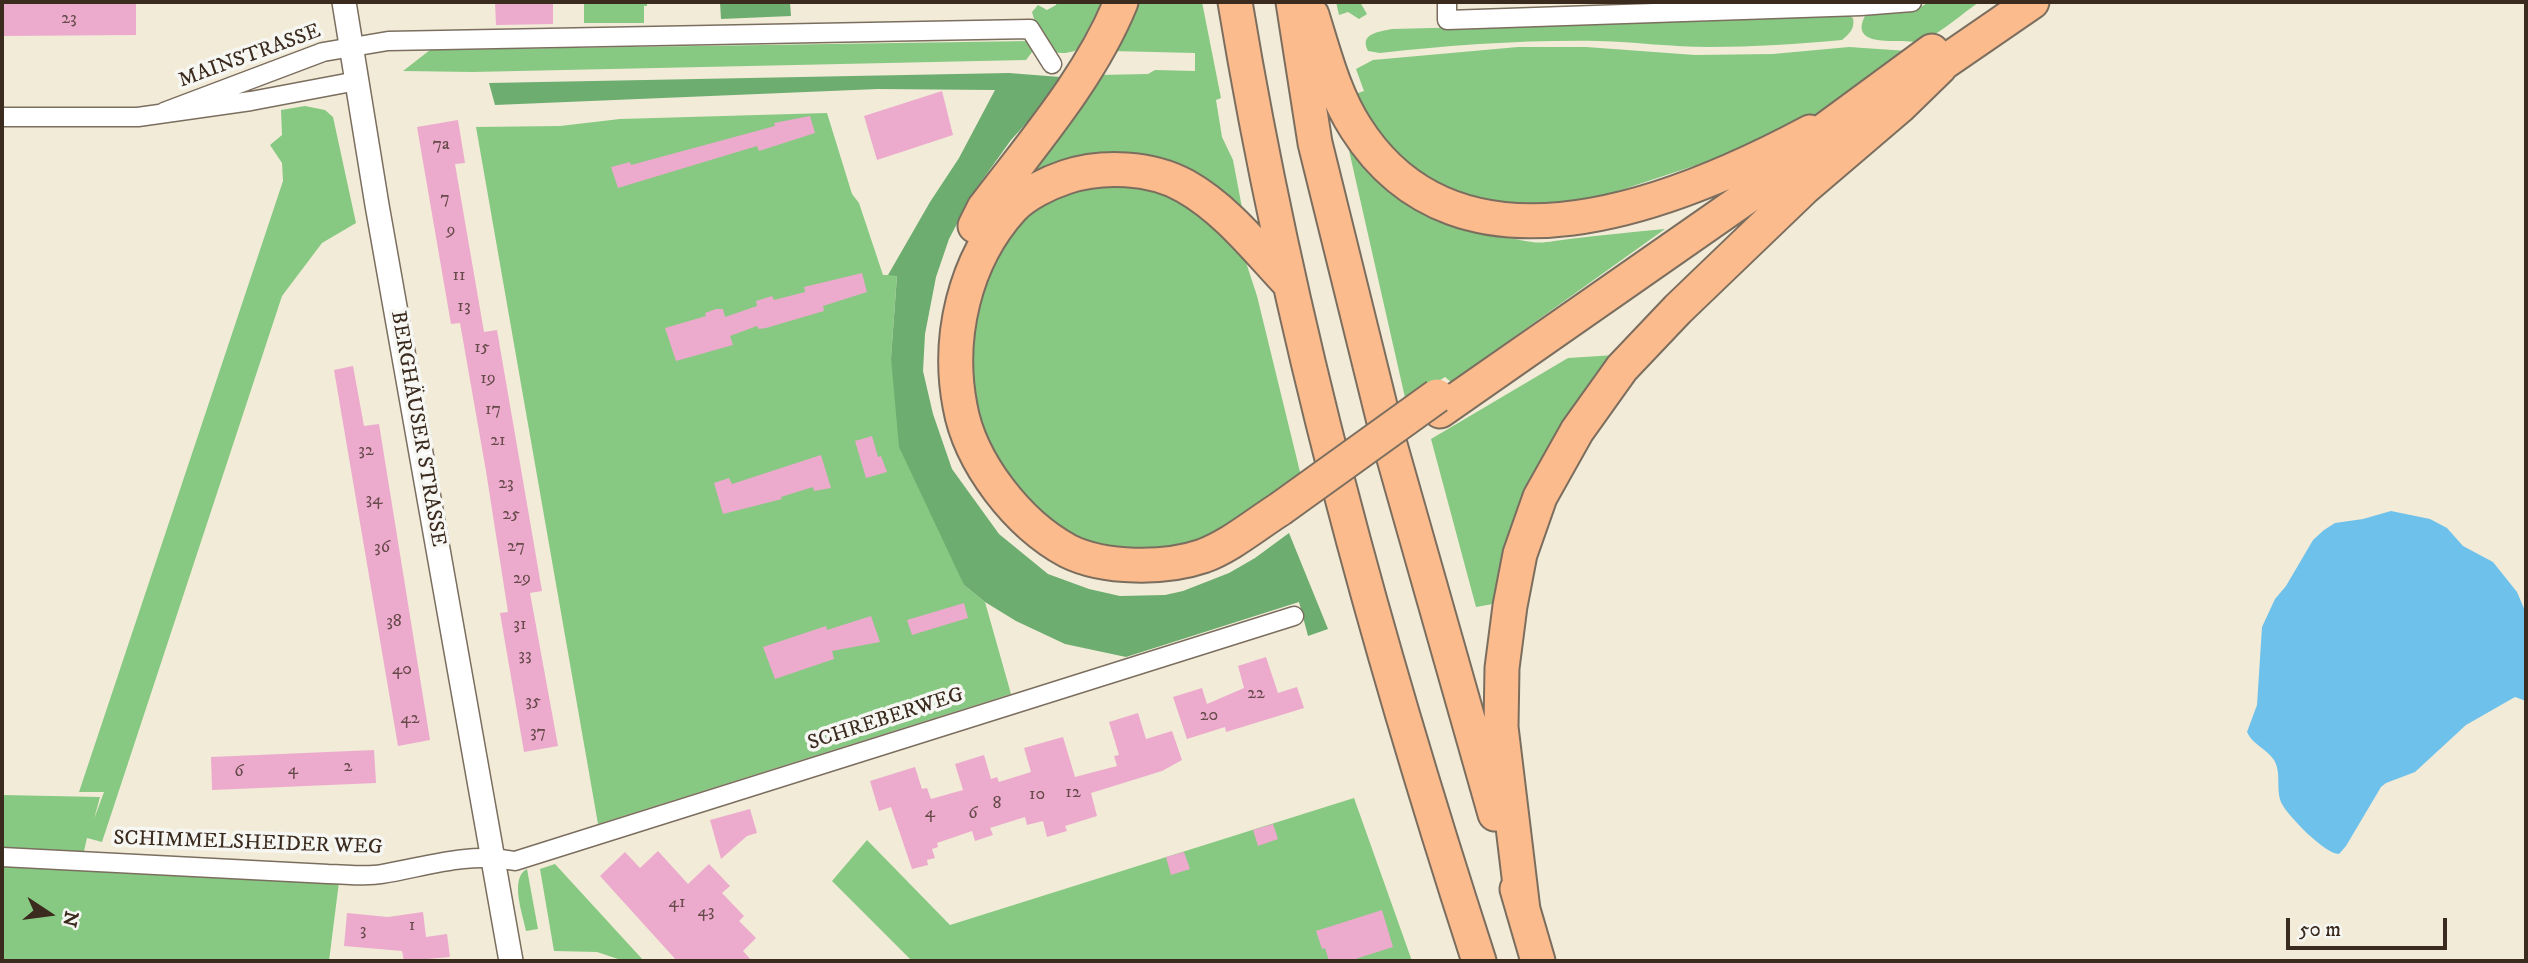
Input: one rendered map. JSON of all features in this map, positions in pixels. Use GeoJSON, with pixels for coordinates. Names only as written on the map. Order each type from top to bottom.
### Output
{"type":"FeatureCollection","features":[{"type":"Feature","properties":{"kind":"highway"},"geometry":{"type":"LineString","coordinates":[[1121,2],[1076,64],[984,208],[967,241],[953,283],[941,345],[943,391],[950,425],[960,451],[982,491],[1014,530],[1040,553],[1072,570],[1102,580],[1142,584],[1190,575],[1224,560],[1281,515],[1855,108]]}},
{"type":"Feature","properties":{"kind":"highway"},"geometry":{"type":"LineString","coordinates":[[1236,2],[1289,283],[1356,554],[1435,826],[1479,961]]}},
{"type":"Feature","properties":{"kind":"highway"},"geometry":{"type":"LineString","coordinates":[[1293,2],[1315,143],[1387,434],[1538,961]]}},
{"type":"Feature","properties":{"kind":"highway"},"geometry":{"type":"LineString","coordinates":[[1308,2],[1331,77],[1355,127],[1401,179],[1452,209],[1522,222],[1571,220],[1609,212],[1665,195],[1739,167],[1855,108],[2032,2]]}},
{"type":"Feature","properties":{"kind":"highway"},"geometry":{"type":"LineString","coordinates":[[1438,404],[1883,101],[2004,2]]}},
{"type":"Feature","properties":{"kind":"highway"},"geometry":{"type":"LineString","coordinates":[[1523,910],[1501,727],[1502,668],[1520,555],[1540,497],[1577,431],[1622,368],[1678,309],[1804,188],[1900,106],[1928,65]]}},
{"type":"Feature","properties":{"kind":"highway"},"geometry":{"type":"LineString","coordinates":[[1281,515],[1202,556],[1161,565],[1117,565],[1069,551],[1028,522],[1004,496],[983,467],[960,408],[956,368],[959,317],[973,270],[989,238],[1013,206],[1051,182],[1079,172],[1108,169],[1150,173],[1182,184],[1211,202],[1289,283]]}},
{"type":"Feature","properties":{"kind":"street","name":"BERGHÄUSER STRASSE"},"geometry":{"type":"LineString","coordinates":[[344,2],[511,961]]}},
{"type":"Feature","properties":{"kind":"street"},"geometry":{"type":"LineString","coordinates":[[1447,11],[1861,6],[1912,2]]}},
{"type":"Feature","properties":{"kind":"street","name":"MAINSTRASSE"},"geometry":{"type":"LineString","coordinates":[[164,112],[323,52],[400,41],[1030,29],[1076,64]]}},
{"type":"Feature","properties":{"kind":"street","name":"MAINSTRASSE"},"geometry":{"type":"LineString","coordinates":[[2,117],[138,117],[251,101],[357,81]]}},
{"type":"Feature","properties":{"kind":"street","name":"SCHREBERWEG"},"geometry":{"type":"LineString","coordinates":[[492,857],[515,861],[1294,616]]}},
{"type":"Feature","properties":{"kind":"street","name":"SCHIMMELSHEIDER WEG"},"geometry":{"type":"LineString","coordinates":[[2,858],[379,875],[457,858],[492,857]]}},
{"type":"Feature","properties":{"kind":"green space"},"geometry":{"type":"Polygon","coordinates":[[[584,2],[647,2],[647,6],[644,6],[644,23],[584,23],[584,2]]]}},
{"type":"Feature","properties":{"kind":"green space"},"geometry":{"type":"Polygon","coordinates":[[[720,2],[790,2],[791,16],[721,19],[720,2]]]}},
{"type":"Feature","properties":{"kind":"green space"},"geometry":{"type":"Polygon","coordinates":[[[1057,2],[1102,2],[1077,50],[1057,53],[1051,50],[1037,30],[1032,12],[1038,5],[1047,10],[1057,2]]]}},
{"type":"Feature","properties":{"kind":"green space"},"geometry":{"type":"Polygon","coordinates":[[[1136,2],[1202,2],[1221,98],[1216,100],[1222,137],[1233,160],[1243,213],[1127,154],[1096,155],[1067,161],[1040,172],[1013,188],[1097,75],[1148,74],[1155,70],[1195,71],[1195,53],[1111,51],[1136,2]]]}},
{"type":"Feature","properties":{"kind":"green space"},"geometry":{"type":"Polygon","coordinates":[[[1336,2],[1360,2],[1367,14],[1359,19],[1348,12],[1339,15],[1336,2]]]}},
{"type":"Feature","properties":{"kind":"green space"},"geometry":{"type":"Polygon","coordinates":[[[1929,2],[1979,2],[1939,32],[1922,41],[1877,40],[1862,31],[1865,16],[1905,12],[1929,2]]]}},
{"type":"Feature","properties":{"kind":"green space"},"geometry":{"type":"Polygon","coordinates":[[[1844,13],[1853,18],[1853,28],[1842,40],[1792,44],[1709,47],[1543,41],[1380,53],[1368,51],[1366,45],[1366,40],[1372,34],[1392,29],[1713,21],[1844,13]]]}},
{"type":"Feature","properties":{"kind":"green space"},"geometry":{"type":"Polygon","coordinates":[[[1031,41],[1035,48],[1026,60],[472,72],[403,71],[430,50],[1031,41]]]}},
{"type":"Feature","properties":{"kind":"green space"},"geometry":{"type":"Polygon","coordinates":[[[1518,47],[1586,47],[1695,55],[1773,54],[1849,47],[1908,51],[1827,110],[1757,145],[1603,196],[1565,203],[1516,206],[1446,191],[1397,155],[1352,95],[1364,91],[1356,69],[1373,60],[1518,47]]]}},
{"type":"Feature","properties":{"kind":"green space"},"geometry":{"type":"Polygon","coordinates":[[[1009,73],[1060,77],[1039,109],[1011,140],[973,193],[949,239],[936,277],[925,334],[923,371],[933,414],[952,469],[999,534],[1048,574],[1089,589],[1120,596],[1165,595],[1183,591],[1229,573],[1289,533],[1328,629],[1308,636],[1299,602],[1126,657],[1065,644],[1016,621],[964,585],[899,447],[891,358],[897,276],[888,275],[959,158],[995,90],[878,89],[495,105],[489,83],[1009,73]]]}},
{"type":"Feature","properties":{"kind":"green space"},"geometry":{"type":"Polygon","coordinates":[[[305,106],[325,110],[333,117],[356,223],[322,243],[282,296],[102,842],[87,838],[82,860],[340,874],[329,961],[2,961],[2,795],[100,797],[94,819],[104,792],[79,792],[283,181],[282,163],[270,145],[282,135],[281,110],[305,106]]]}},
{"type":"Feature","properties":{"kind":"green space"},"geometry":{"type":"Polygon","coordinates":[[[827,113],[852,194],[859,203],[883,275],[897,275],[891,358],[964,585],[985,602],[1011,694],[598,824],[476,127],[560,126],[620,119],[827,113]]]}},
{"type":"Feature","properties":{"kind":"green space"},"geometry":{"type":"Polygon","coordinates":[[[1348,146],[1370,169],[1410,202],[1430,214],[1475,231],[1541,243],[1665,229],[1451,382],[1445,377],[1406,402],[1348,146]]]}},
{"type":"Feature","properties":{"kind":"green space"},"geometry":{"type":"Polygon","coordinates":[[[1112,178],[1170,190],[1241,247],[1257,296],[1301,476],[1210,540],[1189,549],[1085,548],[1008,485],[970,403],[973,285],[1035,202],[1112,178]]]}},
{"type":"Feature","properties":{"kind":"green space"},"geometry":{"type":"Polygon","coordinates":[[[1615,355],[1512,541],[1493,604],[1476,607],[1431,439],[1568,358],[1615,355]]]}},
{"type":"Feature","properties":{"kind":"green space"},"geometry":{"type":"Polygon","coordinates":[[[1354,798],[1412,961],[912,961],[832,881],[867,840],[950,925],[1354,798]]]}},
{"type":"Feature","properties":{"kind":"green space"},"geometry":{"type":"Polygon","coordinates":[[[555,864],[644,961],[624,961],[597,952],[554,951],[540,869],[555,864]]]}},
{"type":"Feature","properties":{"kind":"green space"},"geometry":{"type":"Polygon","coordinates":[[[527,869],[538,929],[526,931],[518,888],[519,880],[527,869]]]}},
{"type":"Feature","properties":{"kind":"water"},"geometry":{"type":"Polygon","coordinates":[[[2391,511],[2430,519],[2447,528],[2463,546],[2493,562],[2517,592],[2526,613],[2526,701],[2515,697],[2466,725],[2415,772],[2381,787],[2339,854],[2317,842],[2286,810],[2280,799],[2278,771],[2274,760],[2247,732],[2257,705],[2262,627],[2275,599],[2286,586],[2313,540],[2324,530],[2335,523],[2391,511]]]}},
{"type":"Feature","properties":{"kind":"building"},"geometry":{"type":"Polygon","coordinates":[[[2,2],[136,2],[136,35],[2,36],[2,2]]]}},
{"type":"Feature","properties":{"kind":"building"},"geometry":{"type":"Polygon","coordinates":[[[495,2],[553,2],[553,24],[496,25],[495,2]]]}},
{"type":"Feature","properties":{"kind":"building"},"geometry":{"type":"Polygon","coordinates":[[[942,91],[953,135],[877,160],[864,116],[942,91]]]}},
{"type":"Feature","properties":{"kind":"building"},"geometry":{"type":"Polygon","coordinates":[[[810,116],[815,133],[759,151],[757,146],[618,188],[611,167],[630,162],[631,165],[775,126],[774,123],[810,116]]]}},
{"type":"Feature","properties":{"kind":"building"},"geometry":{"type":"Polygon","coordinates":[[[458,120],[465,163],[455,164],[484,332],[497,330],[542,591],[530,593],[558,746],[524,752],[500,613],[508,612],[486,471],[460,323],[451,324],[417,127],[458,120]]]}},
{"type":"Feature","properties":{"kind":"building"},"geometry":{"type":"Polygon","coordinates":[[[862,273],[867,292],[823,306],[824,311],[766,328],[759,329],[757,326],[730,336],[733,345],[676,361],[665,328],[706,316],[705,313],[716,309],[723,309],[725,317],[757,306],[756,301],[772,296],[774,300],[805,292],[804,287],[862,273]]]}},
{"type":"Feature","properties":{"kind":"building"},"geometry":{"type":"Polygon","coordinates":[[[353,366],[364,426],[379,424],[430,740],[398,746],[334,370],[353,366]]]}},
{"type":"Feature","properties":{"kind":"building"},"geometry":{"type":"Polygon","coordinates":[[[872,436],[878,457],[881,456],[887,472],[866,478],[855,441],[872,436]]]}},
{"type":"Feature","properties":{"kind":"building"},"geometry":{"type":"Polygon","coordinates":[[[821,455],[831,488],[814,491],[813,487],[781,497],[782,499],[723,514],[714,483],[729,478],[732,484],[821,455]]]}},
{"type":"Feature","properties":{"kind":"building"},"geometry":{"type":"Polygon","coordinates":[[[964,603],[968,618],[912,635],[907,620],[964,603]]]}},
{"type":"Feature","properties":{"kind":"building"},"geometry":{"type":"Polygon","coordinates":[[[871,616],[880,642],[832,651],[834,659],[775,679],[763,647],[826,626],[827,630],[871,616]]]}},
{"type":"Feature","properties":{"kind":"building"},"geometry":{"type":"Polygon","coordinates":[[[1266,657],[1278,693],[1297,687],[1304,708],[1226,732],[1225,727],[1187,739],[1173,697],[1202,688],[1207,704],[1244,688],[1238,666],[1266,657]]]}},
{"type":"Feature","properties":{"kind":"building"},"geometry":{"type":"Polygon","coordinates":[[[1138,713],[1146,739],[1172,731],[1182,760],[1162,771],[1091,793],[1097,816],[1065,826],[1067,831],[1047,837],[1043,821],[1027,825],[1025,817],[990,828],[993,835],[975,841],[972,831],[937,843],[938,847],[932,849],[935,858],[927,860],[928,865],[912,869],[891,807],[879,811],[870,781],[915,767],[922,789],[927,788],[931,799],[963,790],[955,764],[984,755],[991,779],[997,777],[999,782],[1031,772],[1024,748],[1063,737],[1075,777],[1117,766],[1114,756],[1119,755],[1109,722],[1138,713]]]}},
{"type":"Feature","properties":{"kind":"building"},"geometry":{"type":"Polygon","coordinates":[[[374,750],[376,783],[212,790],[211,757],[374,750]]]}},
{"type":"Feature","properties":{"kind":"building"},"geometry":{"type":"Polygon","coordinates":[[[750,809],[757,833],[747,836],[721,859],[710,820],[750,809]]]}},
{"type":"Feature","properties":{"kind":"building"},"geometry":{"type":"Polygon","coordinates":[[[1273,824],[1278,839],[1258,846],[1253,830],[1273,824]]]}},
{"type":"Feature","properties":{"kind":"building"},"geometry":{"type":"Polygon","coordinates":[[[658,851],[688,884],[709,864],[730,886],[722,893],[744,916],[739,921],[756,938],[743,951],[752,961],[677,961],[600,876],[625,852],[640,868],[658,851]]]}},
{"type":"Feature","properties":{"kind":"building"},"geometry":{"type":"Polygon","coordinates":[[[1184,852],[1190,869],[1171,875],[1166,857],[1184,852]]]}},
{"type":"Feature","properties":{"kind":"building"},"geometry":{"type":"Polygon","coordinates":[[[1382,910],[1393,947],[1349,961],[1329,961],[1316,931],[1382,910]]]}},
{"type":"Feature","properties":{"kind":"building"},"geometry":{"type":"Polygon","coordinates":[[[423,912],[426,937],[447,934],[450,957],[404,961],[402,951],[344,946],[347,913],[388,917],[423,912]]]}}]}
